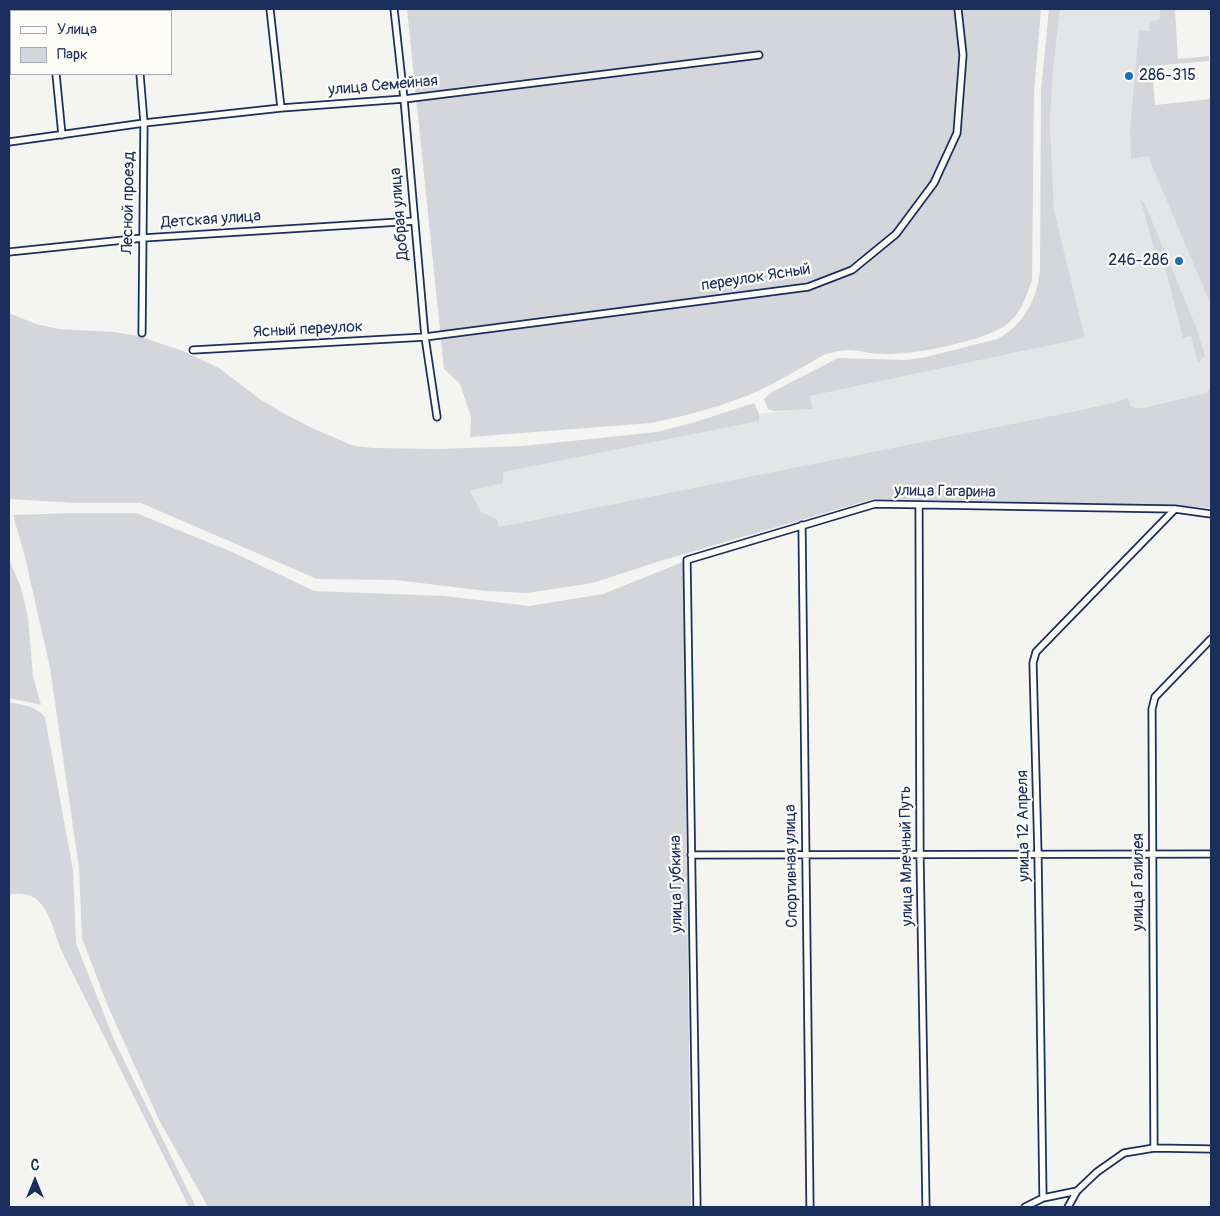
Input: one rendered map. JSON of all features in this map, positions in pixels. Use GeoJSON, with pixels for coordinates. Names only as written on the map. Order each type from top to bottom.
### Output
{"type":"FeatureCollection","features":[{"type":"Feature","properties":{"kind":"street"},"geometry":{"type":"LineString","coordinates":[[270,9],[281,108]]}},
{"type":"Feature","properties":{"kind":"street","name":"Добрая улица"},"geometry":{"type":"LineString","coordinates":[[394,9],[425,337],[437,417]]}},
{"type":"Feature","properties":{"kind":"street","name":"переулок Ясный"},"geometry":{"type":"LineString","coordinates":[[425,337],[808,287],[852,270],[896,234],[934,184],[956,133],[963,55],[958,9]]}},
{"type":"Feature","properties":{"kind":"street","name":"улица Семейная"},"geometry":{"type":"LineString","coordinates":[[9,142],[144,123],[281,108],[404,99],[759,55]]}},
{"type":"Feature","properties":{"kind":"street"},"geometry":{"type":"LineString","coordinates":[[56,75],[62,135]]}},
{"type":"Feature","properties":{"kind":"street","name":"Лесной проезд"},"geometry":{"type":"LineString","coordinates":[[140,75],[144,123],[142,333]]}},
{"type":"Feature","properties":{"kind":"street","name":"Детская улица"},"geometry":{"type":"LineString","coordinates":[[9,252],[143,238],[415,221]]}},
{"type":"Feature","properties":{"kind":"street","name":"Ясный переулок"},"geometry":{"type":"LineString","coordinates":[[193,350],[425,337]]}},
{"type":"Feature","properties":{"kind":"street","name":"улица Гагарина"},"geometry":{"type":"LineString","coordinates":[[687,560],[875,504],[1174,509],[1211,514]]}},
{"type":"Feature","properties":{"kind":"street","name":"улица Млечный Путь"},"geometry":{"type":"LineString","coordinates":[[918,505],[920,854],[926,1207]]}},
{"type":"Feature","properties":{"kind":"street","name":"улица 12 Апреля"},"geometry":{"type":"LineString","coordinates":[[1043,1198],[1034,663],[1036,652],[1174,509]]}},
{"type":"Feature","properties":{"kind":"street","name":"Спортивная улица"},"geometry":{"type":"LineString","coordinates":[[802,525],[810,1207]]}},
{"type":"Feature","properties":{"kind":"street","name":"улица Губкина"},"geometry":{"type":"LineString","coordinates":[[687,560],[697,1207]]}},
{"type":"Feature","properties":{"kind":"street","name":"улица Галилея"},"geometry":{"type":"LineString","coordinates":[[1154,1148],[1152,709],[1155,697],[1211,639]]}},
{"type":"Feature","properties":{"kind":"street"},"geometry":{"type":"LineString","coordinates":[[691,855],[1211,854]]}},
{"type":"Feature","properties":{"kind":"street"},"geometry":{"type":"LineString","coordinates":[[1068,1207],[1077,1191],[1097,1172],[1124,1153],[1154,1148],[1211,1149]]}},
{"type":"Feature","properties":{"kind":"street"},"geometry":{"type":"LineString","coordinates":[[1025,1207],[1043,1198],[1077,1191]]}},
{"type":"Feature","properties":{"kind":"shaded area"},"geometry":{"type":"Polygon","coordinates":[[[1060,9],[1160,9],[1159,20],[1149,31],[1139,30],[1131,159],[1148,155],[1211,306],[1211,387],[1207,393],[1142,408],[1131,407],[1128,397],[1120,401],[1076,411],[499,527],[497,519],[481,512],[470,491],[502,483],[502,472],[758,421],[759,414],[813,408],[810,396],[1085,338],[1054,211],[1050,121],[1053,70],[1060,9]]]}},
{"type":"Feature","properties":{"kind":"green space"},"geometry":{"type":"Polygon","coordinates":[[[407,9],[1041,9],[1034,93],[1032,280],[1028,293],[1016,316],[1011,321],[996,331],[982,337],[910,353],[882,354],[845,350],[830,353],[747,396],[679,417],[651,423],[470,437],[471,417],[460,384],[444,369],[407,9]]]}},
{"type":"Feature","properties":{"kind":"green space"},"geometry":{"type":"Polygon","coordinates":[[[1049,9],[1060,9],[1053,70],[1050,121],[1054,210],[1085,338],[810,396],[813,409],[775,411],[768,409],[764,399],[772,392],[838,358],[905,360],[926,357],[997,339],[1022,319],[1036,291],[1040,270],[1041,90],[1049,9]]]}},
{"type":"Feature","properties":{"kind":"green space"},"geometry":{"type":"Polygon","coordinates":[[[1160,9],[1175,9],[1178,59],[1209,56],[1209,61],[1152,66],[1155,105],[1211,99],[1211,306],[1148,156],[1131,159],[1130,129],[1139,30],[1149,31],[1150,21],[1159,20],[1160,9]]]}},
{"type":"Feature","properties":{"kind":"green space"},"geometry":{"type":"Polygon","coordinates":[[[1141,201],[1144,202],[1196,327],[1205,356],[1198,363],[1191,336],[1183,338],[1164,263],[1158,264],[1141,201]]]}},
{"type":"Feature","properties":{"kind":"green space"},"geometry":{"type":"Polygon","coordinates":[[[9,313],[36,324],[59,329],[114,332],[138,336],[183,351],[219,368],[261,400],[283,413],[354,446],[438,449],[523,446],[657,432],[754,403],[759,414],[759,421],[503,472],[503,483],[470,491],[481,512],[497,519],[499,527],[1076,411],[1120,401],[1128,397],[1131,407],[1142,408],[1207,393],[1211,387],[1211,508],[1171,505],[873,499],[660,561],[593,583],[527,593],[487,591],[395,580],[317,579],[141,503],[75,503],[9,499],[9,313]]]}},
{"type":"Feature","properties":{"kind":"green space"},"geometry":{"type":"Polygon","coordinates":[[[136,513],[230,551],[314,591],[445,596],[529,606],[603,594],[683,562],[691,1207],[208,1207],[159,1120],[107,1004],[82,938],[79,868],[50,668],[25,557],[13,515],[136,513]]]}},
{"type":"Feature","properties":{"kind":"green space"},"geometry":{"type":"Polygon","coordinates":[[[9,559],[21,588],[28,617],[33,676],[41,705],[9,698],[9,559]]]}},
{"type":"Feature","properties":{"kind":"green space"},"geometry":{"type":"Polygon","coordinates":[[[9,702],[33,708],[45,717],[73,870],[76,943],[114,1040],[196,1207],[189,1207],[62,952],[46,910],[32,896],[22,894],[9,895],[9,702]]]}},
{"type":"Feature","properties":{"kind":"place","name":"286-315"},"geometry":{"type":"Point","coordinates":[1129,76]}},
{"type":"Feature","properties":{"kind":"place","name":"246-286"},"geometry":{"type":"Point","coordinates":[1179,261]}}]}
